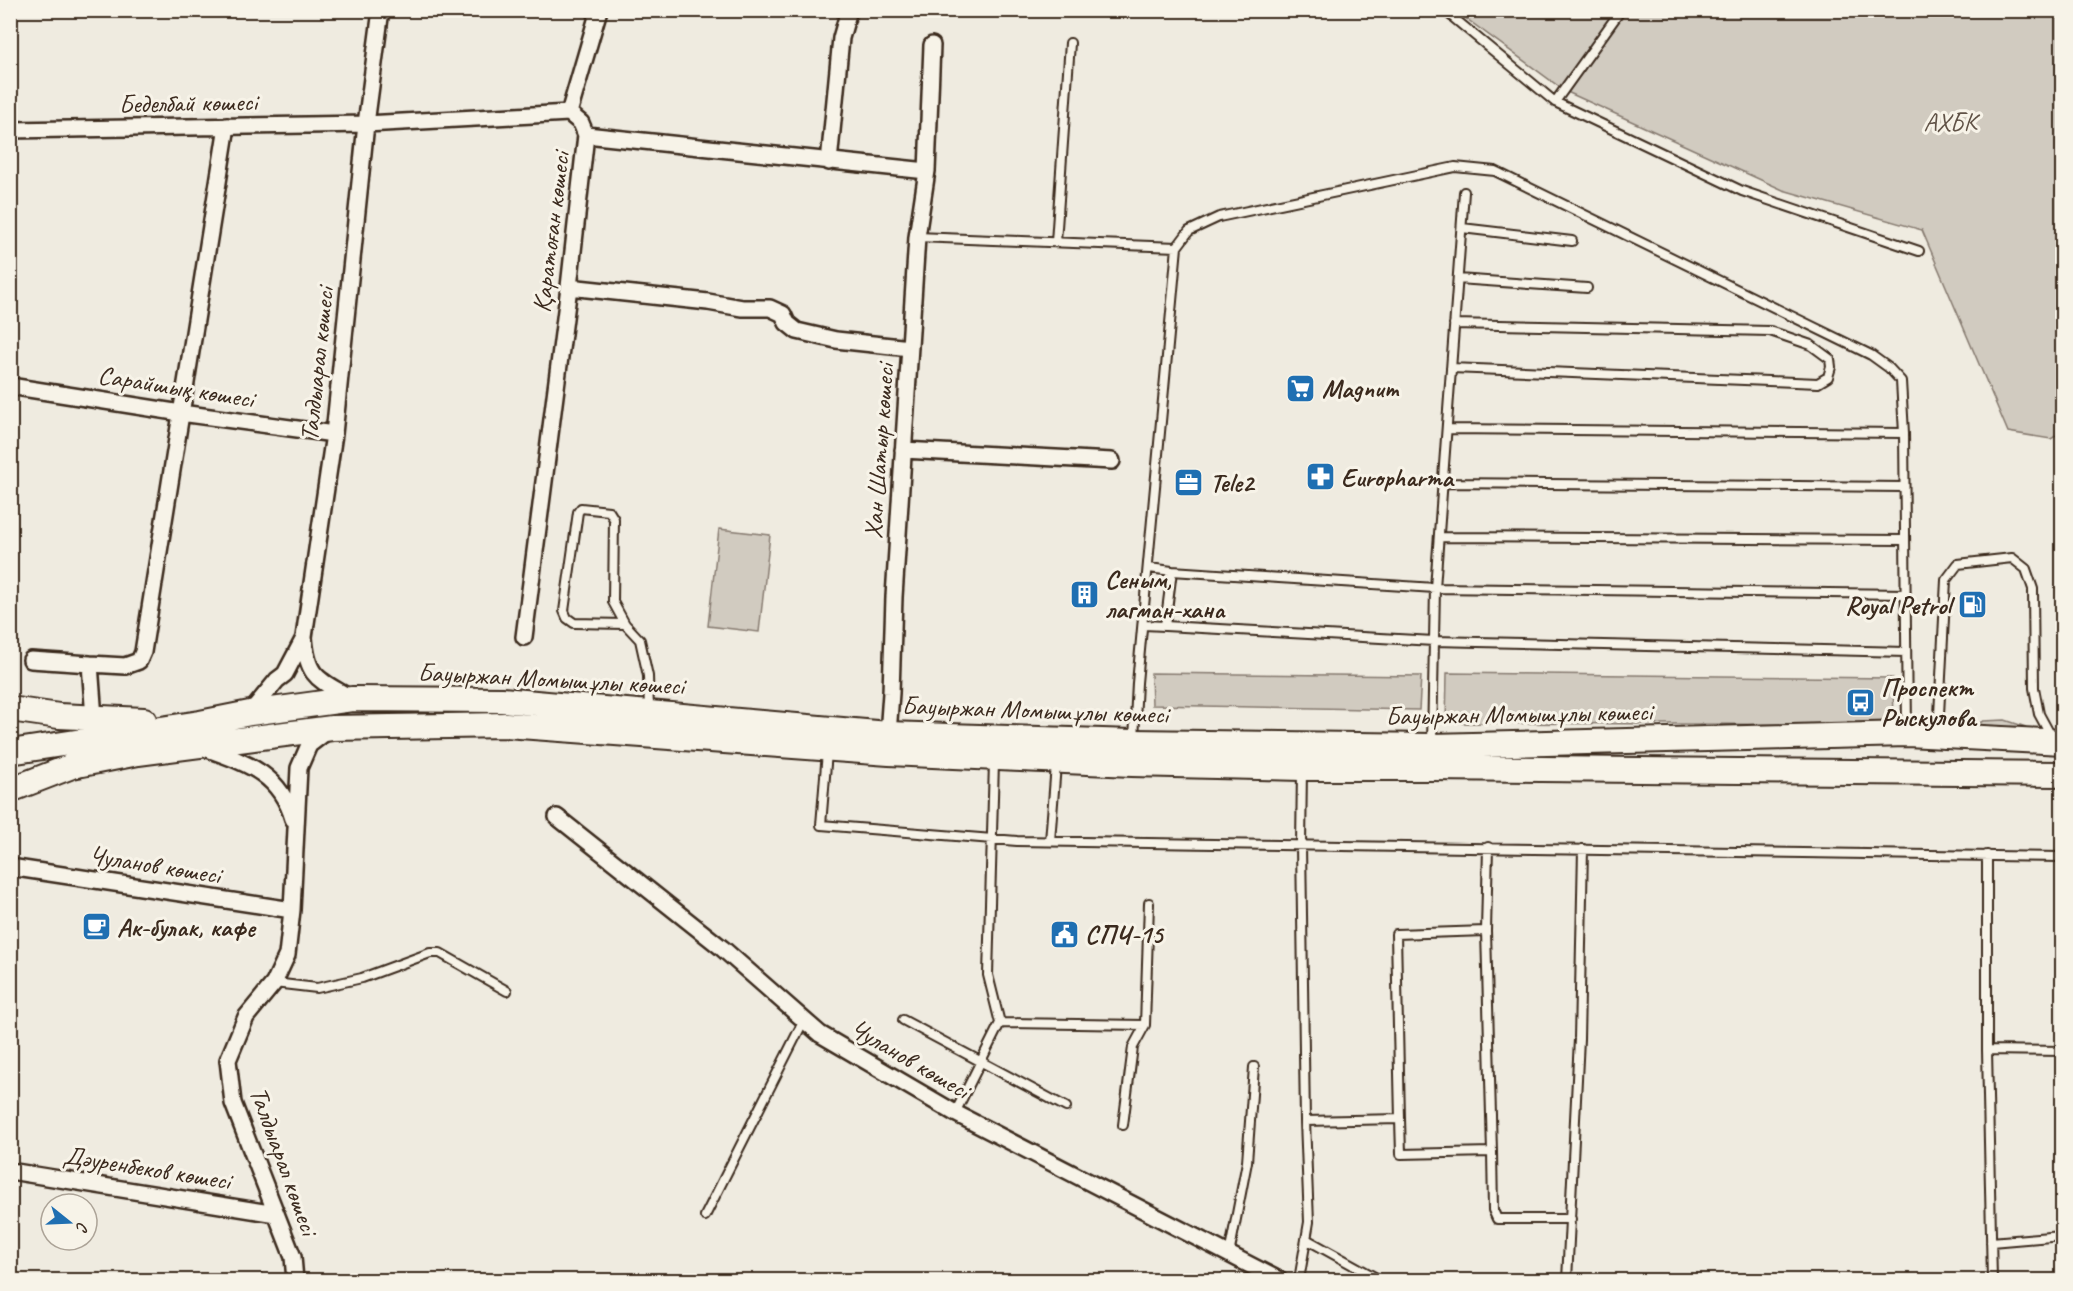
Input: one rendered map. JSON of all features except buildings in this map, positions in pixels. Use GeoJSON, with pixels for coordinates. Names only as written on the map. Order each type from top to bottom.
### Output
{"type":"FeatureCollection","features":[{"type":"Feature","properties":{"kind":"main road","name":"Бауыржан Момышұлы көшесі"},"geometry":{"type":"LineString","coordinates":[[200,734],[250,713],[352,699],[502,700],[1302,768],[1431,757],[1907,734],[2058,742]]}},
{"type":"Feature","properties":{"kind":"main road"},"geometry":{"type":"LineString","coordinates":[[10,709],[58,716],[94,718],[200,734]]}},
{"type":"Feature","properties":{"kind":"main road","name":"Бауыржан Момышұлы көшесі"},"geometry":{"type":"LineString","coordinates":[[10,752],[200,734],[332,728],[506,725],[827,749],[1056,760],[1133,753],[1431,757],[2062,774]]}},
{"type":"Feature","properties":{"kind":"main road"},"geometry":{"type":"LineString","coordinates":[[10,776],[138,753],[200,734]]}},
{"type":"Feature","properties":{"kind":"main road"},"geometry":{"type":"LineString","coordinates":[[10,790],[72,766]]}},
{"type":"Feature","properties":{"kind":"street","name":"Талдыарал көшесі"},"geometry":{"type":"LineString","coordinates":[[352,699],[319,679],[310,670],[305,657],[304,637],[334,434],[366,124],[381,10]]}},
{"type":"Feature","properties":{"kind":"street"},"geometry":{"type":"LineString","coordinates":[[586,135],[581,123],[569,113],[599,10]]}},
{"type":"Feature","properties":{"kind":"street"},"geometry":{"type":"LineString","coordinates":[[829,162],[841,38],[849,10]]}},
{"type":"Feature","properties":{"kind":"street","name":"Хан Шатыр көшесі"},"geometry":{"type":"LineString","coordinates":[[888,734],[903,450],[917,237],[927,171],[932,45]]}},
{"type":"Feature","properties":{"kind":"street","name":"Беделбай көшесі"},"geometry":{"type":"LineString","coordinates":[[10,130],[366,124],[569,113]]}},
{"type":"Feature","properties":{"kind":"street"},"geometry":{"type":"LineString","coordinates":[[31,660],[125,666],[139,661],[143,652],[227,126]]}},
{"type":"Feature","properties":{"kind":"street","name":"Қаратоған көшесі"},"geometry":{"type":"LineString","coordinates":[[524,638],[586,135],[927,171]]}},
{"type":"Feature","properties":{"kind":"street"},"geometry":{"type":"LineString","coordinates":[[569,287],[708,302],[742,308],[770,308],[783,314],[787,323],[797,331],[836,340],[910,348]]}},
{"type":"Feature","properties":{"kind":"street","name":"Сарайшық көшесі"},"geometry":{"type":"LineString","coordinates":[[10,386],[334,434]]}},
{"type":"Feature","properties":{"kind":"street"},"geometry":{"type":"LineString","coordinates":[[903,450],[1112,460]]}},
{"type":"Feature","properties":{"kind":"street"},"geometry":{"type":"LineString","coordinates":[[250,713],[277,680],[285,674],[304,637]]}},
{"type":"Feature","properties":{"kind":"street"},"geometry":{"type":"LineString","coordinates":[[90,664],[94,718]]}},
{"type":"Feature","properties":{"kind":"street","name":"Талдыарал көшесі"},"geometry":{"type":"LineString","coordinates":[[295,1281],[293,1257],[233,1104],[228,1060],[246,1017],[274,982],[287,955],[292,910],[299,768],[309,745],[332,728]]}},
{"type":"Feature","properties":{"kind":"street"},"geometry":{"type":"LineString","coordinates":[[200,734],[264,774],[283,794],[296,828]]}},
{"type":"Feature","properties":{"kind":"street","name":"Чуланов көшесі"},"geometry":{"type":"LineString","coordinates":[[557,818],[722,948],[820,1034],[955,1113],[1279,1281]]}},
{"type":"Feature","properties":{"kind":"street","name":"Чуланов көшесі"},"geometry":{"type":"LineString","coordinates":[[10,867],[292,910]]}},
{"type":"Feature","properties":{"kind":"street","name":"Дәуренбеков көшесі"},"geometry":{"type":"LineString","coordinates":[[10,1171],[276,1214]]}},
{"type":"Feature","properties":{"kind":"lane"},"geometry":{"type":"LineString","coordinates":[[1444,10],[1555,102],[1742,191],[1919,251]]}},
{"type":"Feature","properties":{"kind":"lane"},"geometry":{"type":"LineString","coordinates":[[1555,102],[1621,10]]}},
{"type":"Feature","properties":{"kind":"lane"},"geometry":{"type":"LineString","coordinates":[[1056,242],[1070,43]]}},
{"type":"Feature","properties":{"kind":"lane"},"geometry":{"type":"LineString","coordinates":[[1133,753],[1137,683],[1177,247],[1189,231],[1219,217],[1455,167],[1495,171],[1871,355],[1889,368],[1901,381],[1904,433],[1907,734]]}},
{"type":"Feature","properties":{"kind":"lane"},"geometry":{"type":"LineString","coordinates":[[1431,757],[1435,588],[1464,192]]}},
{"type":"Feature","properties":{"kind":"lane"},"geometry":{"type":"LineString","coordinates":[[1462,228],[1572,241]]}},
{"type":"Feature","properties":{"kind":"lane"},"geometry":{"type":"LineString","coordinates":[[917,237],[1177,247]]}},
{"type":"Feature","properties":{"kind":"lane"},"geometry":{"type":"LineString","coordinates":[[1458,279],[1587,288]]}},
{"type":"Feature","properties":{"kind":"lane"},"geometry":{"type":"LineString","coordinates":[[1451,368],[1818,382],[1828,377],[1831,367],[1830,360],[1811,345],[1770,331],[1454,324]]}},
{"type":"Feature","properties":{"kind":"lane"},"geometry":{"type":"LineString","coordinates":[[1447,429],[1904,433]]}},
{"type":"Feature","properties":{"kind":"lane"},"geometry":{"type":"LineString","coordinates":[[1443,483],[1904,487]]}},
{"type":"Feature","properties":{"kind":"lane"},"geometry":{"type":"LineString","coordinates":[[625,624],[574,623],[567,618],[564,610],[578,513],[581,508],[609,511],[614,519],[613,603],[625,624],[640,640],[648,676],[650,713]]}},
{"type":"Feature","properties":{"kind":"lane"},"geometry":{"type":"LineString","coordinates":[[1439,537],[1905,540]]}},
{"type":"Feature","properties":{"kind":"lane"},"geometry":{"type":"LineString","coordinates":[[1938,736],[1946,580],[1958,564],[2012,558],[2026,569],[2033,589],[2034,688],[2039,714],[2058,742]]}},
{"type":"Feature","properties":{"kind":"lane"},"geometry":{"type":"LineString","coordinates":[[1149,568],[1435,588],[1906,594]]}},
{"type":"Feature","properties":{"kind":"lane"},"geometry":{"type":"LineString","coordinates":[[1166,626],[1172,571]]}},
{"type":"Feature","properties":{"kind":"lane"},"geometry":{"type":"LineString","coordinates":[[1144,625],[1434,640],[1906,652]]}},
{"type":"Feature","properties":{"kind":"lane"},"geometry":{"type":"LineString","coordinates":[[827,749],[821,825],[1050,841],[2062,856]]}},
{"type":"Feature","properties":{"kind":"lane"},"geometry":{"type":"LineString","coordinates":[[955,1113],[1000,1023],[988,975],[994,758]]}},
{"type":"Feature","properties":{"kind":"lane"},"geometry":{"type":"LineString","coordinates":[[1050,841],[1056,760]]}},
{"type":"Feature","properties":{"kind":"lane"},"geometry":{"type":"LineString","coordinates":[[1299,1281],[1309,1222],[1305,1121],[1302,768]]}},
{"type":"Feature","properties":{"kind":"lane"},"geometry":{"type":"LineString","coordinates":[[1488,848],[1486,932],[1493,1210],[1497,1219],[1571,1220]]}},
{"type":"Feature","properties":{"kind":"lane"},"geometry":{"type":"LineString","coordinates":[[1567,1281],[1579,1039],[1583,849]]}},
{"type":"Feature","properties":{"kind":"lane"},"geometry":{"type":"LineString","coordinates":[[1987,855],[1987,1050],[1992,1281]]}},
{"type":"Feature","properties":{"kind":"lane"},"geometry":{"type":"LineString","coordinates":[[1123,1125],[1133,1047],[1145,1025],[1149,903]]}},
{"type":"Feature","properties":{"kind":"lane"},"geometry":{"type":"LineString","coordinates":[[1486,932],[1396,934],[1400,1119],[1401,1154],[1492,1152]]}},
{"type":"Feature","properties":{"kind":"lane"},"geometry":{"type":"LineString","coordinates":[[274,982],[317,988],[362,978],[430,953],[440,953],[507,991]]}},
{"type":"Feature","properties":{"kind":"lane"},"geometry":{"type":"LineString","coordinates":[[705,1216],[804,1020]]}},
{"type":"Feature","properties":{"kind":"lane"},"geometry":{"type":"LineString","coordinates":[[903,1020],[1066,1107]]}},
{"type":"Feature","properties":{"kind":"lane"},"geometry":{"type":"LineString","coordinates":[[1000,1023],[1145,1025]]}},
{"type":"Feature","properties":{"kind":"lane"},"geometry":{"type":"LineString","coordinates":[[1987,1050],[2062,1051]]}},
{"type":"Feature","properties":{"kind":"lane"},"geometry":{"type":"LineString","coordinates":[[1229,1255],[1247,1162],[1254,1067]]}},
{"type":"Feature","properties":{"kind":"lane"},"geometry":{"type":"LineString","coordinates":[[1305,1121],[1400,1119]]}},
{"type":"Feature","properties":{"kind":"lane"},"geometry":{"type":"LineString","coordinates":[[1990,1242],[2062,1236]]}},
{"type":"Feature","properties":{"kind":"lane"},"geometry":{"type":"LineString","coordinates":[[1306,1239],[1380,1281]]}},
{"type":"Feature","properties":{"kind":"green space","name":"АХБК"},"geometry":{"type":"Polygon","coordinates":[[[1456,11],[2062,11],[2062,432],[2051,439],[2008,432],[1922,230],[1783,190],[1565,91],[1456,11]]]}},
{"type":"Feature","properties":{"kind":"green space"},"geometry":{"type":"Polygon","coordinates":[[[719,529],[770,535],[759,632],[708,626],[719,529]]]}},
{"type":"Feature","properties":{"kind":"green space"},"geometry":{"type":"Polygon","coordinates":[[[1151,673],[1421,676],[1419,710],[1152,705],[1151,673]]]}},
{"type":"Feature","properties":{"kind":"green space"},"geometry":{"type":"Polygon","coordinates":[[[1447,673],[1893,678],[1894,725],[1446,723],[1447,673]]]}},
{"type":"Feature","properties":{"kind":"green space"},"geometry":{"type":"Polygon","coordinates":[[[2005,720],[2026,727],[1965,731],[1983,721],[2005,720]]]}},
{"type":"Feature","properties":{"kind":"place","name":"Magnum"},"geometry":{"type":"Point","coordinates":[1301,388]}},
{"type":"Feature","properties":{"kind":"place","name":"Europharma"},"geometry":{"type":"Point","coordinates":[1320,477]}},
{"type":"Feature","properties":{"kind":"place","name":"Tele2"},"geometry":{"type":"Point","coordinates":[1189,482]}},
{"type":"Feature","properties":{"kind":"place","name":"Сеным, лагман-хана"},"geometry":{"type":"Point","coordinates":[1084,594]}},
{"type":"Feature","properties":{"kind":"place","name":"Royal Petrol"},"geometry":{"type":"Point","coordinates":[1972,605]}},
{"type":"Feature","properties":{"kind":"place","name":"Проспект Рыскулова"},"geometry":{"type":"Point","coordinates":[1860,702]}},
{"type":"Feature","properties":{"kind":"place","name":"Ак-булак, кафе"},"geometry":{"type":"Point","coordinates":[96,927]}},
{"type":"Feature","properties":{"kind":"place","name":"СПЧ-15"},"geometry":{"type":"Point","coordinates":[1064,934]}}]}
